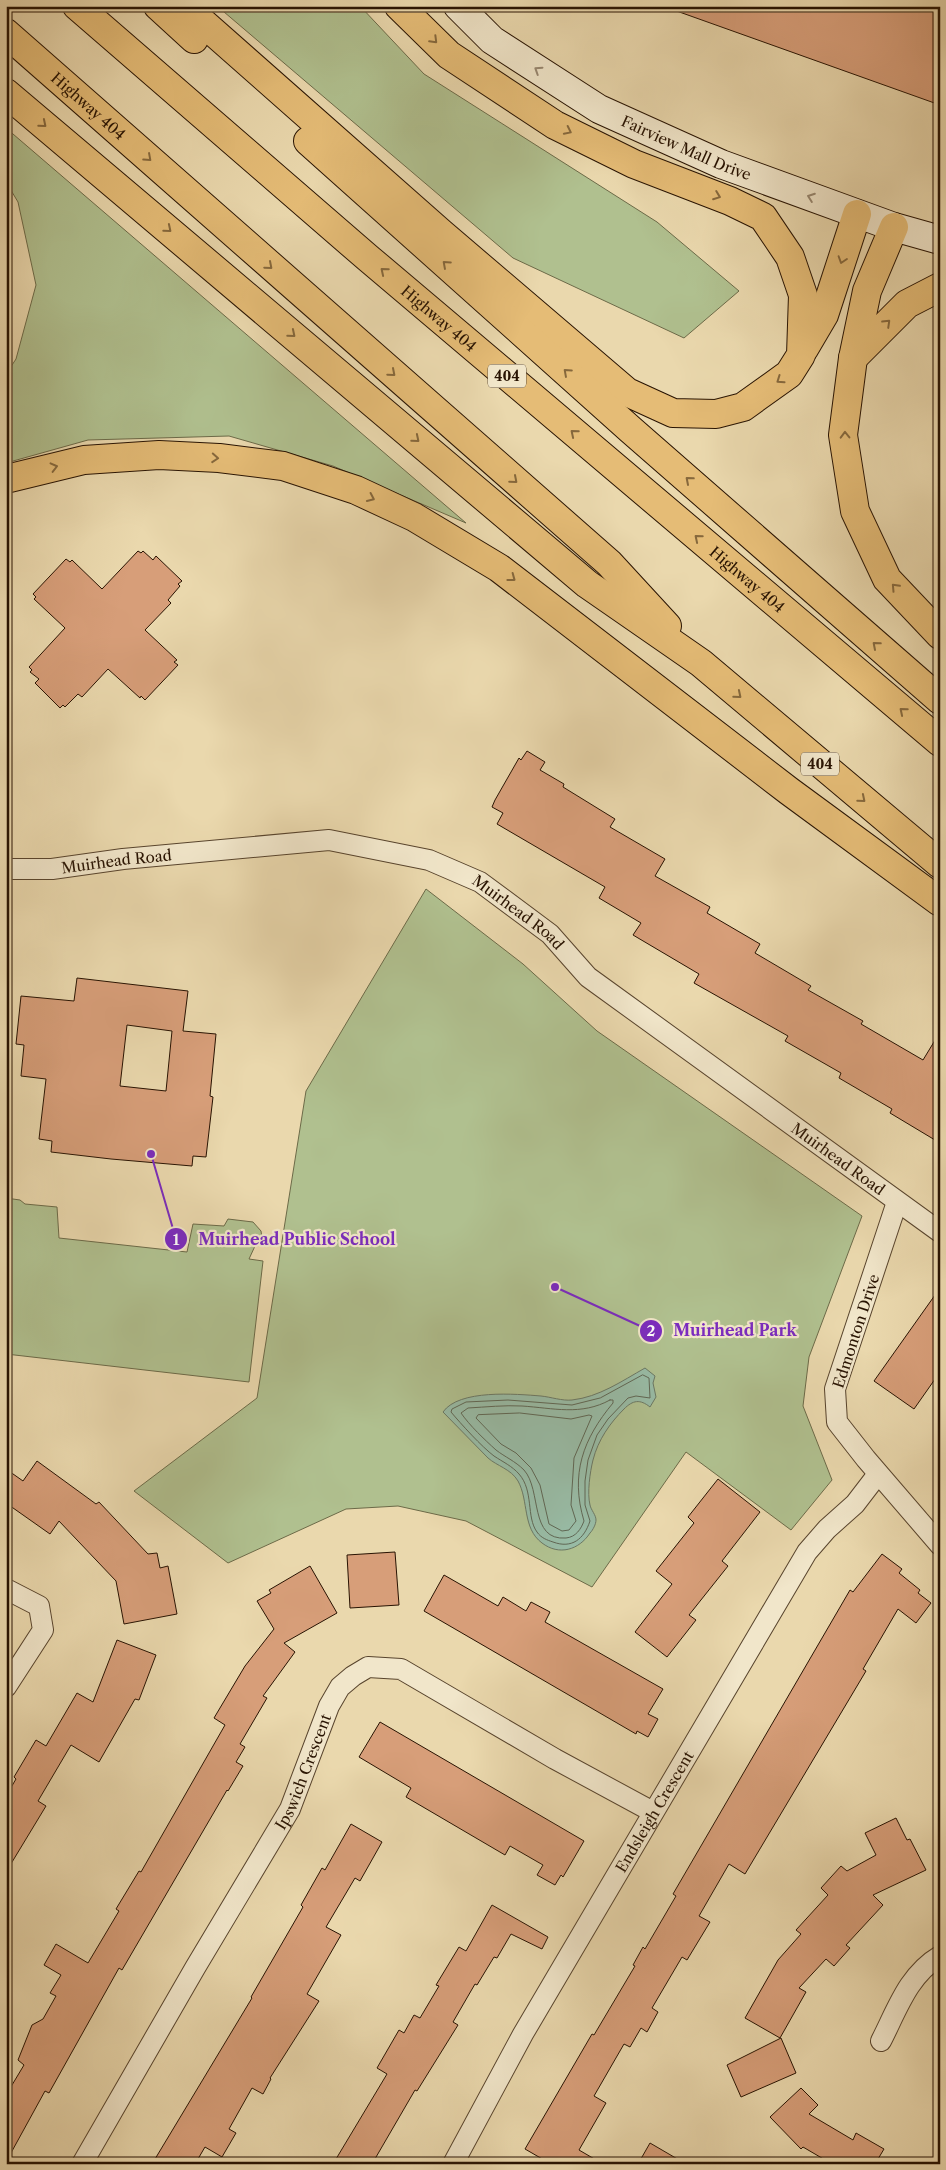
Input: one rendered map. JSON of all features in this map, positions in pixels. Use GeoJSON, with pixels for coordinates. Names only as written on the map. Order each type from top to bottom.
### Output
{"type":"FeatureCollection","features":[{"type":"Feature","properties":{"kind":"highway","name":"Highway 404"},"geometry":{"type":"LineString","coordinates":[[77,6],[368,258],[940,742]]}},
{"type":"Feature","properties":{"kind":"highway"},"geometry":{"type":"LineString","coordinates":[[158,6],[631,430],[940,700]]}},
{"type":"Feature","properties":{"kind":"highway"},"geometry":{"type":"LineString","coordinates":[[184,6],[441,233],[627,392],[673,412],[716,414],[743,406],[789,374],[824,315],[857,214]]}},
{"type":"Feature","properties":{"kind":"highway"},"geometry":{"type":"LineString","coordinates":[[400,6],[449,55],[555,125],[634,164],[730,201],[763,217],[790,257],[803,295],[801,355]]}},
{"type":"Feature","properties":{"kind":"highway","name":"Highway 404"},"geometry":{"type":"LineString","coordinates":[[6,33],[609,563],[701,663]]}},
{"type":"Feature","properties":{"kind":"highway","name":"Highway 404"},"geometry":{"type":"LineString","coordinates":[[6,93],[588,584],[701,663],[940,864]]}},
{"type":"Feature","properties":{"kind":"highway"},"geometry":{"type":"LineString","coordinates":[[894,227],[867,291],[853,358],[844,435],[855,511],[888,579],[940,635]]}},
{"type":"Feature","properties":{"kind":"highway"},"geometry":{"type":"LineString","coordinates":[[853,358],[907,304],[940,287]]}},
{"type":"Feature","properties":{"kind":"highway"},"geometry":{"type":"LineString","coordinates":[[6,479],[84,460],[159,455],[219,458],[283,466],[356,490],[414,517],[499,568],[789,791],[940,902]]}},
{"type":"Feature","properties":{"kind":"street","name":"Fairview Mall Drive"},"geometry":{"type":"LineString","coordinates":[[458,6],[492,40],[599,109],[721,164],[894,227],[940,240]]}},
{"type":"Feature","properties":{"kind":"street","name":"Muirhead Road"},"geometry":{"type":"LineString","coordinates":[[6,869],[52,869],[123,860],[329,840],[429,860],[480,882],[518,908],[550,934],[588,977],[940,1232]]}},
{"type":"Feature","properties":{"kind":"street","name":"Edmonton Drive"},"geometry":{"type":"LineString","coordinates":[[897,1202],[836,1389],[837,1422],[878,1474],[940,1545]]}},
{"type":"Feature","properties":{"kind":"street","name":"Endsleigh Crescent"},"geometry":{"type":"LineString","coordinates":[[453,2164],[523,2034],[807,1552],[827,1529],[855,1504],[878,1474]]}},
{"type":"Feature","properties":{"kind":"street"},"geometry":{"type":"LineString","coordinates":[[6,1589],[39,1606],[43,1630],[6,1687]]}},
{"type":"Feature","properties":{"kind":"street","name":"Ipswich Crescent"},"geometry":{"type":"LineString","coordinates":[[82,2164],[195,1968],[290,1809],[329,1706],[340,1687],[353,1676],[368,1667],[401,1669],[555,1759],[653,1812]]}},
{"type":"Feature","properties":{"kind":"street"},"geometry":{"type":"LineString","coordinates":[[881,2041],[910,1983],[926,1964],[940,1956]]}},
{"type":"Feature","properties":{"kind":"shaded area"},"geometry":{"type":"Polygon","coordinates":[[[217,6],[360,6],[424,74],[657,222],[739,291],[684,338],[513,258],[217,6]]]}},
{"type":"Feature","properties":{"kind":"shaded area"},"geometry":{"type":"Polygon","coordinates":[[[6,128],[466,523],[333,466],[229,436],[88,440],[6,463],[6,374],[16,359],[36,285],[18,202],[6,182],[6,128]]]}},
{"type":"Feature","properties":{"kind":"shaded area"},"geometry":{"type":"Polygon","coordinates":[[[426,889],[523,964],[597,1031],[862,1216],[809,1357],[803,1406],[832,1480],[791,1530],[686,1452],[592,1587],[466,1521],[398,1506],[346,1509],[228,1563],[134,1491],[257,1398],[306,1091],[426,889]]]}},
{"type":"Feature","properties":{"kind":"shaded area"},"geometry":{"type":"Polygon","coordinates":[[[6,1198],[20,1200],[25,1204],[57,1207],[59,1238],[187,1252],[193,1224],[224,1226],[228,1219],[253,1222],[261,1231],[263,1245],[255,1246],[249,1259],[263,1261],[249,1382],[6,1354],[6,1198]]]}},
{"type":"Feature","properties":{"kind":"water"},"geometry":{"type":"Polygon","coordinates":[[[645,1368],[655,1376],[653,1383],[656,1397],[650,1407],[640,1402],[634,1402],[627,1406],[605,1432],[595,1453],[589,1482],[589,1500],[596,1518],[595,1523],[592,1530],[580,1544],[568,1549],[562,1550],[548,1547],[536,1537],[531,1530],[524,1497],[518,1481],[508,1471],[488,1458],[443,1412],[451,1405],[474,1396],[530,1395],[568,1400],[592,1396],[645,1368]]]}},
{"type":"Feature","properties":{"kind":"building"},"geometry":{"type":"Polygon","coordinates":[[[671,6],[940,6],[940,105],[671,9],[671,6]]]}},
{"type":"Feature","properties":{"kind":"building"},"geometry":{"type":"Polygon","coordinates":[[[138,551],[141,553],[143,551],[153,560],[156,556],[182,581],[168,600],[171,603],[145,630],[177,660],[174,662],[178,665],[145,700],[141,696],[140,698],[108,669],[82,697],[78,694],[65,707],[63,705],[60,708],[35,683],[39,679],[30,672],[32,670],[29,667],[65,628],[34,599],[36,597],[33,594],[66,559],[70,562],[72,560],[102,589],[138,551]]]}},
{"type":"Feature","properties":{"kind":"building"},"geometry":{"type":"Polygon","coordinates":[[[527,751],[545,762],[540,770],[564,784],[563,787],[615,819],[610,827],[665,859],[655,876],[710,907],[707,913],[760,944],[755,953],[811,986],[808,990],[863,1021],[861,1024],[923,1060],[940,1032],[940,1143],[890,1113],[892,1109],[839,1078],[841,1073],[785,1041],[788,1036],[694,983],[699,974],[633,935],[641,923],[599,898],[605,887],[497,824],[503,813],[492,807],[519,758],[521,760],[527,751]]]}},
{"type":"Feature","properties":{"kind":"building"},"geometry":{"type":"Polygon","coordinates":[[[77,978],[188,991],[183,1031],[216,1034],[210,1096],[213,1097],[206,1157],[193,1156],[192,1166],[111,1159],[51,1152],[52,1141],[39,1139],[46,1079],[21,1076],[24,1045],[16,1044],[21,996],[74,1001],[77,978]],[[127,1025],[120,1086],[166,1091],[172,1031],[127,1025]]]}},
{"type":"Feature","properties":{"kind":"building"},"geometry":{"type":"Polygon","coordinates":[[[940,1288],[940,1372],[914,1409],[874,1381],[940,1288]]]}},
{"type":"Feature","properties":{"kind":"building"},"geometry":{"type":"Polygon","coordinates":[[[37,1461],[96,1504],[99,1502],[148,1554],[157,1553],[160,1568],[168,1566],[177,1614],[124,1624],[116,1581],[59,1521],[50,1534],[6,1503],[6,1469],[23,1481],[37,1461]]]}},
{"type":"Feature","properties":{"kind":"building"},"geometry":{"type":"Polygon","coordinates":[[[718,1479],[760,1512],[722,1561],[728,1566],[689,1615],[696,1620],[667,1657],[635,1632],[672,1584],[656,1571],[694,1523],[688,1517],[718,1479]]]}},
{"type":"Feature","properties":{"kind":"building"},"geometry":{"type":"Polygon","coordinates":[[[395,1552],[399,1605],[350,1608],[347,1555],[395,1552]]]}},
{"type":"Feature","properties":{"kind":"building"},"geometry":{"type":"Polygon","coordinates":[[[882,1554],[902,1569],[899,1573],[920,1590],[918,1593],[931,1603],[916,1623],[898,1609],[863,1669],[866,1671],[745,1874],[729,1864],[699,1916],[710,1922],[687,1960],[682,1957],[652,2008],[658,2012],[647,2032],[641,2028],[630,2047],[624,2044],[594,2096],[606,2103],[579,2150],[603,2164],[551,2164],[525,2149],[592,2034],[594,2035],[635,1966],[633,1965],[643,1947],[645,1949],[676,1896],[673,1894],[850,1590],[853,1592],[882,1554]]]}},
{"type":"Feature","properties":{"kind":"building"},"geometry":{"type":"Polygon","coordinates":[[[310,1566],[337,1613],[284,1643],[295,1652],[263,1696],[267,1698],[240,1744],[245,1747],[236,1762],[243,1766],[227,1790],[122,1970],[119,1968],[49,2093],[45,2091],[6,2162],[6,2095],[24,2065],[18,2060],[32,2025],[43,2019],[56,1996],[50,1993],[61,1975],[44,1965],[56,1944],[88,1963],[119,1911],[116,1909],[139,1871],[141,1872],[225,1725],[214,1718],[245,1666],[274,1629],[257,1601],[271,1593],[269,1590],[310,1566]]]}},
{"type":"Feature","properties":{"kind":"building"},"geometry":{"type":"Polygon","coordinates":[[[444,1575],[498,1606],[503,1597],[526,1611],[531,1602],[550,1612],[545,1622],[663,1689],[648,1714],[658,1719],[648,1737],[637,1731],[636,1734],[424,1611],[444,1575]]]}},
{"type":"Feature","properties":{"kind":"building"},"geometry":{"type":"Polygon","coordinates":[[[117,1640],[156,1655],[139,1700],[135,1699],[99,1762],[71,1745],[38,1801],[46,1806],[6,1872],[6,1796],[16,1779],[14,1777],[36,1740],[46,1746],[77,1693],[93,1702],[117,1640]]]}},
{"type":"Feature","properties":{"kind":"building"},"geometry":{"type":"Polygon","coordinates":[[[380,1722],[584,1841],[563,1877],[561,1875],[555,1885],[537,1875],[543,1865],[510,1846],[505,1855],[406,1797],[411,1788],[359,1757],[380,1722]]]}},
{"type":"Feature","properties":{"kind":"building"},"geometry":{"type":"Polygon","coordinates":[[[896,1818],[907,1840],[910,1839],[926,1870],[873,1895],[883,1905],[846,1945],[850,1948],[834,1966],[826,1959],[799,1988],[806,1992],[780,2038],[745,2018],[778,1960],[801,1934],[796,1930],[828,1895],[821,1888],[841,1866],[847,1871],[876,1855],[865,1833],[896,1818]]]}},
{"type":"Feature","properties":{"kind":"building"},"geometry":{"type":"Polygon","coordinates":[[[351,1824],[382,1842],[360,1881],[355,1878],[326,1927],[341,1935],[307,1994],[319,2001],[270,2078],[263,2094],[252,2088],[229,2129],[236,2133],[222,2157],[205,2147],[195,2164],[152,2164],[252,1998],[303,1907],[301,1905],[322,1868],[325,1870],[351,1824]]]}},
{"type":"Feature","properties":{"kind":"building"},"geometry":{"type":"Polygon","coordinates":[[[492,1905],[548,1937],[542,1949],[511,1934],[497,1958],[494,1957],[477,1985],[475,1984],[453,2022],[458,2025],[417,2091],[415,2090],[372,2164],[333,2164],[387,2074],[377,2068],[399,2030],[404,2033],[414,2015],[420,2018],[439,1986],[436,1985],[459,1947],[466,1951],[492,1905]]]}},
{"type":"Feature","properties":{"kind":"building"},"geometry":{"type":"Polygon","coordinates":[[[781,2038],[796,2073],[741,2097],[727,2065],[781,2038]]]}},
{"type":"Feature","properties":{"kind":"building"},"geometry":{"type":"Polygon","coordinates":[[[801,2088],[818,2105],[809,2114],[853,2140],[856,2133],[884,2149],[875,2164],[832,2164],[803,2147],[801,2149],[770,2117],[801,2088]]]}},
{"type":"Feature","properties":{"kind":"building"},"geometry":{"type":"Polygon","coordinates":[[[650,2143],[686,2164],[638,2164],[650,2143]]]}},
{"type":"Feature","properties":{"kind":"place","name":"Muirhead Public School"},"geometry":{"type":"Point","coordinates":[151,1154]}},
{"type":"Feature","properties":{"kind":"place","name":"Muirhead Park"},"geometry":{"type":"Point","coordinates":[555,1287]}}]}
